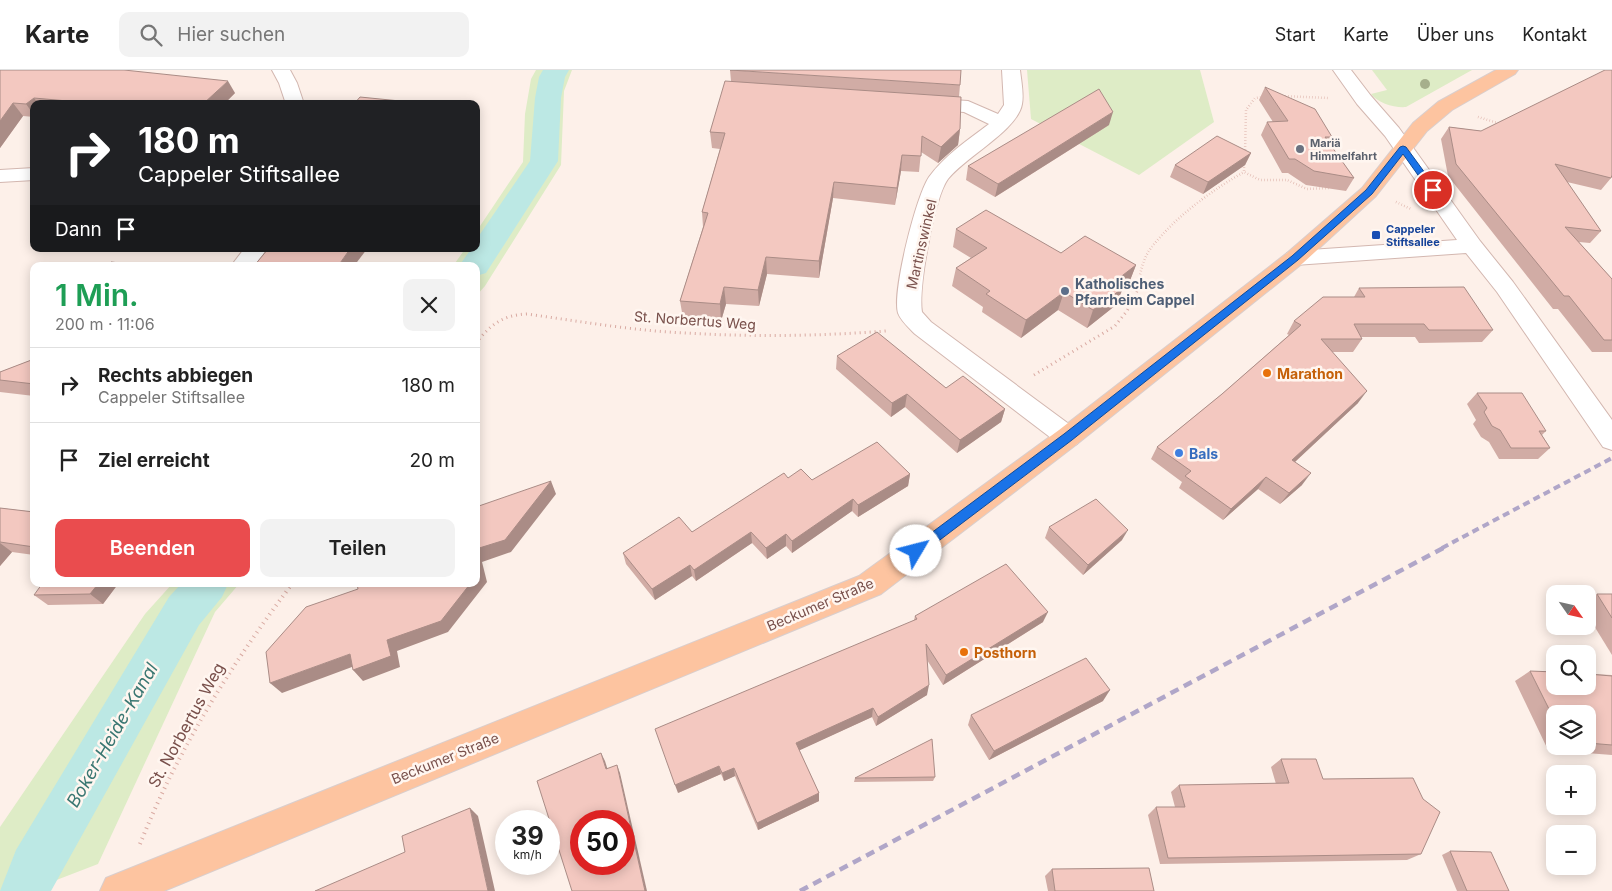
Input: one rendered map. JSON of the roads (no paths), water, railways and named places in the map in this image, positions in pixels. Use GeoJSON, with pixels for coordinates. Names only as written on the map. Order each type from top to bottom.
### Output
{"type":"FeatureCollection","features":[{"type":"Feature","properties":{"kind":"main road","name":"Beckumer Straße"},"geometry":{"type":"LineString","coordinates":[[121,890],[870,586],[1068,437],[1295,258],[1369,192],[1420,127],[1445,106],[1509,70]]}},
{"type":"Feature","properties":{"kind":"street"},"geometry":{"type":"LineString","coordinates":[[281,70],[294,100]]}},
{"type":"Feature","properties":{"kind":"street","name":"Martinswinkel"},"geometry":{"type":"LineString","coordinates":[[1011,70],[1013,105],[1002,123],[950,165],[936,182],[928,201],[909,295],[910,313],[923,328],[1068,437]]}},
{"type":"Feature","properties":{"kind":"street"},"geometry":{"type":"LineString","coordinates":[[1342,70],[1364,100],[1392,132],[1472,246],[1505,286],[1612,440]]}},
{"type":"Feature","properties":{"kind":"street"},"geometry":{"type":"LineString","coordinates":[[901,102],[968,107],[1002,123]]}},
{"type":"Feature","properties":{"kind":"street"},"geometry":{"type":"LineString","coordinates":[[0,176],[30,174]]}},
{"type":"Feature","properties":{"kind":"street"},"geometry":{"type":"LineString","coordinates":[[1295,258],[1472,246]]}},
{"type":"Feature","properties":{"kind":"street"},"geometry":{"type":"LineString","coordinates":[[245,262],[254,252]]}},
{"type":"Feature","properties":{"kind":"waterway","name":"Boker-Heide-Kanal"},"geometry":{"type":"LineString","coordinates":[[478,262],[544,161],[548,98],[552,77],[556,70]]}},
{"type":"Feature","properties":{"kind":"waterway","name":"Boker-Heide-Kanal"},"geometry":{"type":"LineString","coordinates":[[25,891],[34,868],[184,611],[204,587]]}},
{"type":"Feature","properties":{"kind":"railway"},"geometry":{"type":"LineString","coordinates":[[1442,548],[1612,458]]}},
{"type":"Feature","properties":{"kind":"railway"},"geometry":{"type":"LineString","coordinates":[[800,891],[1445,547]]}},
{"type":"Feature","properties":{"kind":"place","name":"Mariä Himmelfahrt"},"geometry":{"type":"Point","coordinates":[1300,149]}},
{"type":"Feature","properties":{"kind":"place","name":"Cappeler Stiftsallee"},"geometry":{"type":"Point","coordinates":[1376,235]}},
{"type":"Feature","properties":{"kind":"place","name":"Katholisches Pfarrheim Cappel"},"geometry":{"type":"Point","coordinates":[1065,291]}},
{"type":"Feature","properties":{"kind":"place","name":"Marathon"},"geometry":{"type":"Point","coordinates":[1267,373]}},
{"type":"Feature","properties":{"kind":"place","name":"Bals"},"geometry":{"type":"Point","coordinates":[1179,453]}},
{"type":"Feature","properties":{"kind":"place","name":"Posthorn"},"geometry":{"type":"Point","coordinates":[964,652]}}]}
